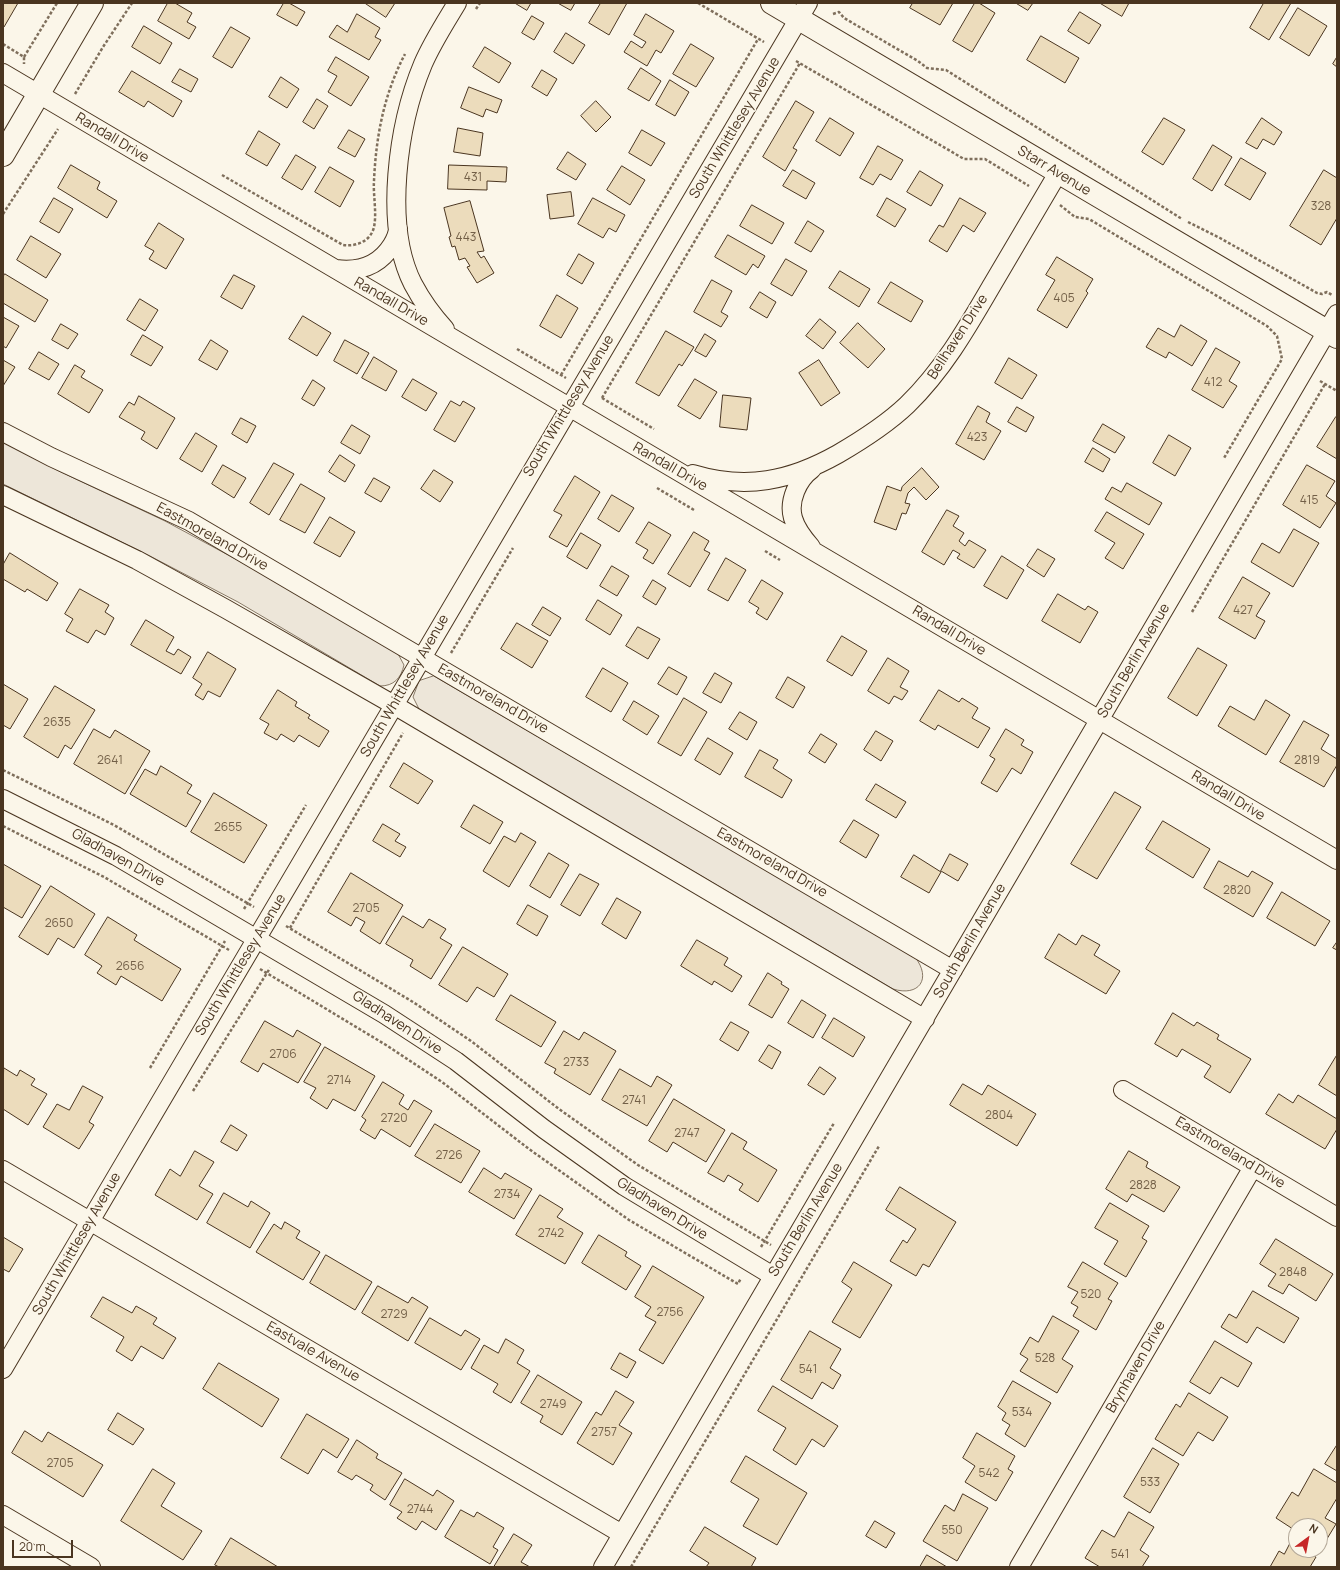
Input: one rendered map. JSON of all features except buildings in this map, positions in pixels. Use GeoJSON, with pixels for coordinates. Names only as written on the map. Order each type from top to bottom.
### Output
{"type":"FeatureCollection","features":[{"type":"Feature","properties":{"kind":"street"},"geometry":{"type":"LineString","coordinates":[[3,155],[92,3]]}},
{"type":"Feature","properties":{"kind":"street"},"geometry":{"type":"LineString","coordinates":[[457,3],[428,54],[413,92],[401,147],[398,170],[400,241],[413,284],[431,313],[458,342]]}},
{"type":"Feature","properties":{"kind":"street","name":"Starr Avenue"},"geometry":{"type":"LineString","coordinates":[[772,3],[804,11],[1058,173],[1334,327]]}},
{"type":"Feature","properties":{"kind":"street","name":"South Whittlesey Avenue"},"geometry":{"type":"LineString","coordinates":[[3,1369],[258,938],[568,408],[804,11]]}},
{"type":"Feature","properties":{"kind":"street","name":"Randall Drive"},"geometry":{"type":"LineString","coordinates":[[3,73],[568,408],[1337,860]]}},
{"type":"Feature","properties":{"kind":"street","name":"Bellhaven Drive"},"geometry":{"type":"LineString","coordinates":[[669,467],[718,480],[745,482],[788,477],[847,448],[882,425],[906,406],[928,383],[960,339],[1058,173]]}},
{"type":"Feature","properties":{"kind":"street"},"geometry":{"type":"LineString","coordinates":[[329,266],[349,270],[360,269],[382,258],[394,242],[398,232],[399,221]]}},
{"type":"Feature","properties":{"kind":"street","name":"South Berlin Avenue"},"geometry":{"type":"LineString","coordinates":[[603,1567],[1099,720],[1334,327]]}},
{"type":"Feature","properties":{"kind":"street","name":"Eastmoreland Drive"},"geometry":{"type":"LineString","coordinates":[[3,432],[52,457],[189,521],[953,970]]}},
{"type":"Feature","properties":{"kind":"street","name":"Bellhaven Drive"},"geometry":{"type":"LineString","coordinates":[[818,554],[800,531],[793,518],[792,501],[798,484],[809,471],[819,463]]}},
{"type":"Feature","properties":{"kind":"street"},"geometry":{"type":"LineString","coordinates":[[3,495],[175,581],[394,705],[925,1019]]}},
{"type":"Feature","properties":{"kind":"street","name":"Gladhaven Drive"},"geometry":{"type":"LineString","coordinates":[[3,799],[116,856],[258,938],[389,1017],[456,1061],[544,1129],[643,1198],[773,1276]]}},
{"type":"Feature","properties":{"kind":"street","name":"Eastmoreland Drive"},"geometry":{"type":"LineString","coordinates":[[1123,1090],[1337,1217]]}},
{"type":"Feature","properties":{"kind":"street","name":"Brynhaven Drive"},"geometry":{"type":"LineString","coordinates":[[1019,1567],[1253,1167]]}},
{"type":"Feature","properties":{"kind":"street","name":"Eastvale Avenue"},"geometry":{"type":"LineString","coordinates":[[3,1170],[622,1534]]}},
{"type":"Feature","properties":{"kind":"street"},"geometry":{"type":"LineString","coordinates":[[3,1515],[91,1567]]}},
{"type":"Feature","properties":{"kind":"path"},"geometry":{"type":"LineString","coordinates":[[24,57],[57,3]]}},
{"type":"Feature","properties":{"kind":"path"},"geometry":{"type":"LineString","coordinates":[[472,16],[480,3]]}},
{"type":"Feature","properties":{"kind":"path"},"geometry":{"type":"LineString","coordinates":[[698,3],[964,159],[985,160],[1045,196],[1075,217],[1089,219],[1268,326],[1277,336],[1282,359],[1224,458]]}},
{"type":"Feature","properties":{"kind":"path"},"geometry":{"type":"LineString","coordinates":[[826,10],[832,14],[839,12],[844,18],[918,61],[927,68],[946,70],[1189,223],[1220,238],[1317,293],[1322,294],[1327,292],[1337,298]]}},
{"type":"Feature","properties":{"kind":"path"},"geometry":{"type":"LineString","coordinates":[[561,375],[758,39]]}},
{"type":"Feature","properties":{"kind":"path"},"geometry":{"type":"LineString","coordinates":[[222,175],[343,245],[354,245],[366,240],[374,226],[375,157],[382,117],[391,82],[405,53]]}},
{"type":"Feature","properties":{"kind":"path"},"geometry":{"type":"LineString","coordinates":[[602,398],[800,63]]}},
{"type":"Feature","properties":{"kind":"path"},"geometry":{"type":"LineString","coordinates":[[1192,612],[1325,384]]}},
{"type":"Feature","properties":{"kind":"path"},"geometry":{"type":"LineString","coordinates":[[657,488],[694,510]]}},
{"type":"Feature","properties":{"kind":"path"},"geometry":{"type":"LineString","coordinates":[[450,655],[513,548]]}},
{"type":"Feature","properties":{"kind":"path"},"geometry":{"type":"LineString","coordinates":[[765,551],[780,560]]}},
{"type":"Feature","properties":{"kind":"path"},"geometry":{"type":"LineString","coordinates":[[193,1091],[280,951],[291,929],[405,730]]}},
{"type":"Feature","properties":{"kind":"path"},"geometry":{"type":"LineString","coordinates":[[3,826],[104,877],[244,960],[267,972],[386,1045],[442,1082],[529,1149],[629,1220],[738,1284]]}},
{"type":"Feature","properties":{"kind":"path"},"geometry":{"type":"LineString","coordinates":[[764,1242],[834,1123]]}},
{"type":"Feature","properties":{"kind":"path"},"geometry":{"type":"LineString","coordinates":[[631,1567],[879,1146]]}},
{"type":"Feature","properties":{"kind":"shaded area"},"geometry":{"type":"Polygon","coordinates":[[[3,442],[63,473],[165,521],[256,570],[397,652],[404,665],[401,674],[393,683],[380,686],[238,602],[148,555],[3,484],[3,442]]]}},
{"type":"Feature","properties":{"kind":"shaded area"},"geometry":{"type":"Polygon","coordinates":[[[434,676],[915,957],[922,972],[920,984],[916,988],[910,990],[902,991],[893,989],[430,716],[419,709],[413,697],[419,681],[434,676]]]}}]}
